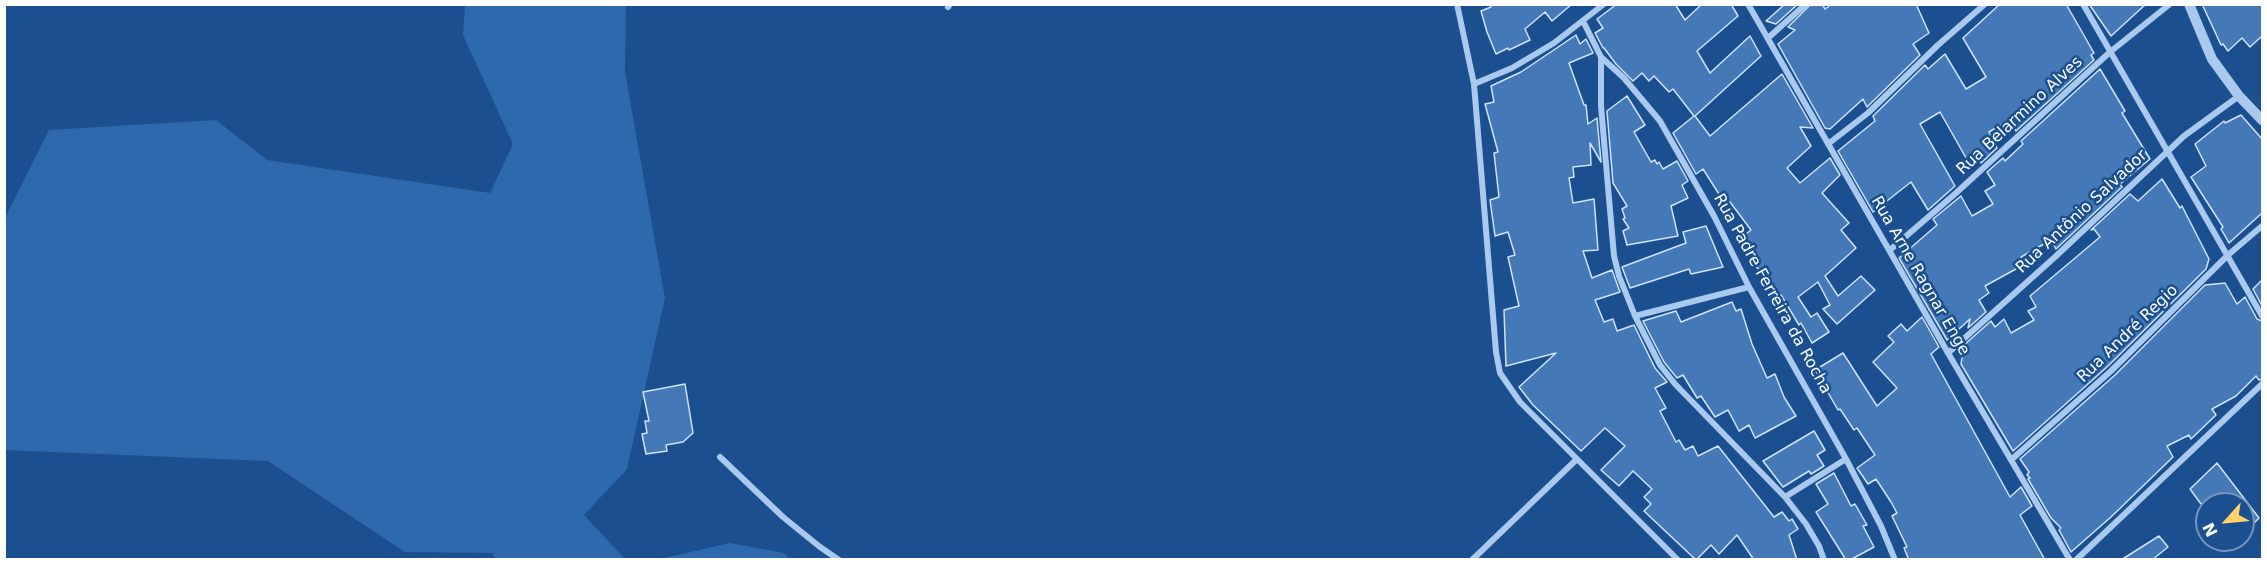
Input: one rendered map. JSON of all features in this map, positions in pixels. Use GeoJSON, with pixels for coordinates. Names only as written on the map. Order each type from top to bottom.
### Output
{"type":"FeatureCollection","features":[{"type":"Feature","properties":{"kind":"street"},"geometry":{"type":"LineString","coordinates":[[1457,4],[1474,84],[1496,352],[1500,373],[1520,402],[1678,560]]}},
{"type":"Feature","properties":{"kind":"street"},"geometry":{"type":"LineString","coordinates":[[1474,84],[1512,68],[1554,43],[1604,4]]}},
{"type":"Feature","properties":{"kind":"street","name":"Rua Arne Ragnar Enge"},"geometry":{"type":"LineString","coordinates":[[1748,4],[1948,353],[2070,560]]}},
{"type":"Feature","properties":{"kind":"street"},"geometry":{"type":"LineString","coordinates":[[1768,38],[1806,4]]}},
{"type":"Feature","properties":{"kind":"street"},"geometry":{"type":"LineString","coordinates":[[1828,144],[1868,112],[1929,52],[1985,4]]}},
{"type":"Feature","properties":{"kind":"street"},"geometry":{"type":"LineString","coordinates":[[2083,4],[2262,316]]}},
{"type":"Feature","properties":{"kind":"street","name":"Rua Belarmino Alves"},"geometry":{"type":"LineString","coordinates":[[1890,250],[2110,52],[2170,4]]}},
{"type":"Feature","properties":{"kind":"street"},"geometry":{"type":"LineString","coordinates":[[2189,4],[2212,59],[2239,96],[2262,120]]}},
{"type":"Feature","properties":{"kind":"street","name":"Rua Padre Ferreira da Rocha"},"geometry":{"type":"LineString","coordinates":[[1583,21],[1601,57],[1624,78],[1660,121],[1714,216],[1749,287],[1846,459],[1881,526],[1895,560]]}},
{"type":"Feature","properties":{"kind":"street","name":"Rua Padre Ferreira da Rocha"},"geometry":{"type":"LineString","coordinates":[[1601,57],[1600,106],[1614,256],[1619,276],[1635,316],[1660,365],[1675,384],[1785,497],[1806,524],[1824,560]]}},
{"type":"Feature","properties":{"kind":"street","name":"Rua Antônio Salvador"},"geometry":{"type":"LineString","coordinates":[[1948,353],[2055,257],[2167,151],[2203,121],[2239,96]]}},
{"type":"Feature","properties":{"kind":"street","name":"Rua André Regio"},"geometry":{"type":"LineString","coordinates":[[2011,460],[2111,371],[2228,255],[2262,226]]}},
{"type":"Feature","properties":{"kind":"street"},"geometry":{"type":"LineString","coordinates":[[1635,316],[1749,287]]}},
{"type":"Feature","properties":{"kind":"street"},"geometry":{"type":"LineString","coordinates":[[2076,560],[2262,384]]}},
{"type":"Feature","properties":{"kind":"street"},"geometry":{"type":"LineString","coordinates":[[720,457],[783,517],[839,560]]}},
{"type":"Feature","properties":{"kind":"street"},"geometry":{"type":"LineString","coordinates":[[1472,560],[1577,459]]}},
{"type":"Feature","properties":{"kind":"street"},"geometry":{"type":"LineString","coordinates":[[1785,497],[1846,459]]}},
{"type":"Feature","properties":{"kind":"shaded area"},"geometry":{"type":"Polygon","coordinates":[[[465,5],[626,5],[625,72],[665,298],[627,469],[584,515],[625,559],[496,560],[492,553],[405,552],[268,461],[5,450],[5,218],[49,130],[216,120],[267,160],[490,193],[513,144],[463,35],[465,5]]]}},
{"type":"Feature","properties":{"kind":"shaded area"},"geometry":{"type":"Polygon","coordinates":[[[730,543],[784,553],[790,559],[660,559],[730,543]]]}},
{"type":"Feature","properties":{"kind":"building"},"geometry":{"type":"Polygon","coordinates":[[[1490,4],[1572,4],[1552,21],[1545,12],[1525,29],[1530,40],[1496,54],[1481,11],[1491,7],[1490,4]]]}},
{"type":"Feature","properties":{"kind":"building"},"geometry":{"type":"Polygon","coordinates":[[[1617,4],[1675,4],[1685,20],[1702,4],[1731,4],[1738,16],[1697,51],[1710,73],[1750,36],[1761,56],[1695,116],[1710,136],[1782,74],[1813,128],[1800,127],[1811,146],[1787,168],[1800,183],[1830,158],[1840,175],[1822,193],[1849,223],[1841,230],[1856,248],[1825,276],[1838,296],[1861,276],[1875,290],[1837,324],[1823,309],[1830,305],[1818,282],[1798,297],[1811,317],[1817,313],[1829,332],[1812,343],[1781,295],[1777,297],[1750,257],[1754,254],[1742,237],[1751,230],[1730,202],[1726,205],[1703,169],[1696,174],[1673,133],[1694,116],[1673,89],[1669,92],[1654,76],[1649,81],[1642,73],[1633,81],[1603,48],[1595,33],[1603,28],[1597,19],[1617,4]]]}},
{"type":"Feature","properties":{"kind":"building"},"geometry":{"type":"Polygon","coordinates":[[[1785,4],[1798,4],[1776,24],[1766,21],[1785,4]]]}},
{"type":"Feature","properties":{"kind":"building"},"geometry":{"type":"Polygon","coordinates":[[[1811,4],[1822,4],[1825,9],[1832,4],[1916,4],[1929,33],[1913,44],[1920,55],[1867,107],[1863,99],[1830,129],[1825,128],[1778,44],[1795,30],[1788,27],[1811,4]]]}},
{"type":"Feature","properties":{"kind":"building"},"geometry":{"type":"Polygon","coordinates":[[[2000,4],[2066,4],[2094,53],[2091,55],[2094,60],[2016,131],[2009,120],[1989,132],[1997,148],[1981,163],[1979,158],[1970,165],[1940,112],[1920,124],[1955,186],[1928,210],[1911,182],[1873,212],[1838,151],[1875,121],[1873,116],[1925,65],[1928,69],[1945,54],[1966,89],[1986,77],[1963,38],[2000,4]]]}},
{"type":"Feature","properties":{"kind":"building"},"geometry":{"type":"Polygon","coordinates":[[[2089,4],[2146,4],[2111,36],[2089,4]]]}},
{"type":"Feature","properties":{"kind":"building"},"geometry":{"type":"Polygon","coordinates":[[[2202,4],[2262,4],[2262,36],[2250,47],[2242,38],[2228,51],[2223,44],[2221,45],[2202,4]]]}},
{"type":"Feature","properties":{"kind":"building"},"geometry":{"type":"Polygon","coordinates":[[[1576,35],[1580,44],[1586,39],[1593,53],[1569,63],[1584,105],[1586,105],[1588,124],[1597,118],[1601,162],[1590,143],[1591,165],[1573,167],[1574,177],[1569,178],[1573,203],[1594,199],[1598,250],[1583,251],[1592,278],[1612,270],[1620,292],[1595,300],[1604,322],[1613,319],[1617,331],[1634,325],[1655,368],[1667,382],[1655,388],[1666,408],[1660,411],[1676,442],[1679,440],[1685,450],[1693,446],[1698,456],[1718,446],[1774,517],[1782,512],[1789,521],[1792,519],[1798,529],[1789,535],[1797,560],[1754,560],[1737,535],[1719,554],[1711,545],[1696,560],[1644,511],[1651,504],[1644,497],[1652,489],[1633,471],[1619,486],[1601,470],[1625,446],[1605,428],[1581,451],[1533,405],[1519,387],[1556,353],[1506,366],[1504,310],[1519,306],[1508,257],[1515,255],[1508,232],[1495,236],[1490,200],[1499,197],[1494,153],[1498,152],[1485,104],[1494,102],[1491,86],[1521,72],[1576,35]]]}},
{"type":"Feature","properties":{"kind":"building"},"geometry":{"type":"Polygon","coordinates":[[[2100,69],[2125,111],[2122,113],[2150,159],[2120,184],[2122,187],[2056,249],[2051,240],[2021,257],[2025,264],[1985,286],[1989,293],[1979,300],[1986,312],[1968,328],[1970,319],[1947,340],[1899,258],[1937,225],[1933,219],[1961,196],[1972,216],[1993,204],[1985,191],[1995,185],[1987,172],[2003,158],[2005,161],[2023,144],[2021,141],[2100,69]]]}},
{"type":"Feature","properties":{"kind":"building"},"geometry":{"type":"Polygon","coordinates":[[[1627,96],[1645,125],[1634,132],[1651,162],[1655,160],[1657,164],[1659,162],[1663,169],[1677,161],[1688,181],[1682,185],[1688,198],[1671,206],[1678,236],[1627,245],[1623,231],[1629,228],[1623,219],[1625,218],[1622,209],[1627,206],[1613,183],[1607,111],[1627,96]]]}},
{"type":"Feature","properties":{"kind":"building"},"geometry":{"type":"Polygon","coordinates":[[[2241,115],[2262,139],[2262,213],[2229,243],[2221,229],[2223,227],[2191,177],[2206,166],[2195,144],[2224,121],[2225,123],[2241,115]]]}},
{"type":"Feature","properties":{"kind":"building"},"geometry":{"type":"Polygon","coordinates":[[[2162,179],[2180,208],[2182,206],[2209,259],[2206,269],[2107,367],[2013,451],[1961,364],[1964,345],[1991,321],[1995,327],[2004,319],[2011,333],[2034,320],[2028,311],[2036,307],[2030,296],[2100,237],[2094,229],[2091,230],[2130,194],[2138,201],[2162,179]]]}},
{"type":"Feature","properties":{"kind":"building"},"geometry":{"type":"Polygon","coordinates":[[[1706,226],[1723,267],[1691,274],[1689,269],[1630,288],[1622,267],[1686,243],[1683,232],[1706,226]]]}},
{"type":"Feature","properties":{"kind":"building"},"geometry":{"type":"Polygon","coordinates":[[[2262,280],[2262,306],[2253,289],[2262,280]]]}},
{"type":"Feature","properties":{"kind":"building"},"geometry":{"type":"Polygon","coordinates":[[[2225,283],[2237,304],[2245,297],[2257,319],[2262,321],[2262,379],[2259,380],[2256,376],[2236,396],[2212,409],[2216,415],[2191,439],[2189,435],[2167,446],[2173,457],[2071,552],[2059,530],[2061,528],[2051,518],[2028,479],[2030,478],[2027,475],[2029,472],[2020,459],[2115,375],[2205,285],[2225,283]]]}},
{"type":"Feature","properties":{"kind":"building"},"geometry":{"type":"Polygon","coordinates":[[[1732,302],[1736,311],[1741,309],[1752,344],[1767,378],[1775,374],[1784,397],[1796,416],[1755,438],[1749,425],[1739,431],[1728,410],[1715,417],[1701,396],[1697,398],[1683,375],[1677,378],[1664,362],[1643,321],[1676,311],[1681,322],[1732,302]]]}},
{"type":"Feature","properties":{"kind":"building"},"geometry":{"type":"Polygon","coordinates":[[[1922,317],[1939,347],[1931,354],[2010,497],[2021,487],[2032,506],[2020,515],[2045,560],[1909,560],[1904,548],[1907,547],[1892,516],[1897,513],[1891,502],[1876,479],[1868,484],[1857,468],[1875,455],[1857,428],[1854,430],[1840,409],[1838,410],[1815,370],[1843,353],[1877,406],[1897,388],[1873,362],[1894,342],[1888,336],[1901,324],[1907,331],[1922,317]]]}},
{"type":"Feature","properties":{"kind":"building"},"geometry":{"type":"Polygon","coordinates":[[[685,384],[693,433],[683,442],[666,445],[667,451],[646,454],[642,434],[647,433],[645,421],[649,421],[643,392],[685,384]]]}},
{"type":"Feature","properties":{"kind":"building"},"geometry":{"type":"Polygon","coordinates":[[[1814,431],[1825,450],[1817,455],[1824,466],[1811,474],[1809,471],[1783,487],[1763,461],[1814,431]]]}},
{"type":"Feature","properties":{"kind":"building"},"geometry":{"type":"Polygon","coordinates":[[[2217,463],[2239,492],[2195,492],[2195,496],[2190,489],[2217,463]]]}},
{"type":"Feature","properties":{"kind":"building"},"geometry":{"type":"Polygon","coordinates":[[[1834,473],[1851,506],[1855,504],[1867,525],[1863,526],[1874,547],[1850,560],[1846,560],[1816,512],[1828,504],[1816,484],[1834,473]]]}},
{"type":"Feature","properties":{"kind":"building"},"geometry":{"type":"Polygon","coordinates":[[[2159,536],[2168,547],[2152,560],[2121,560],[2159,536]]]}}]}
